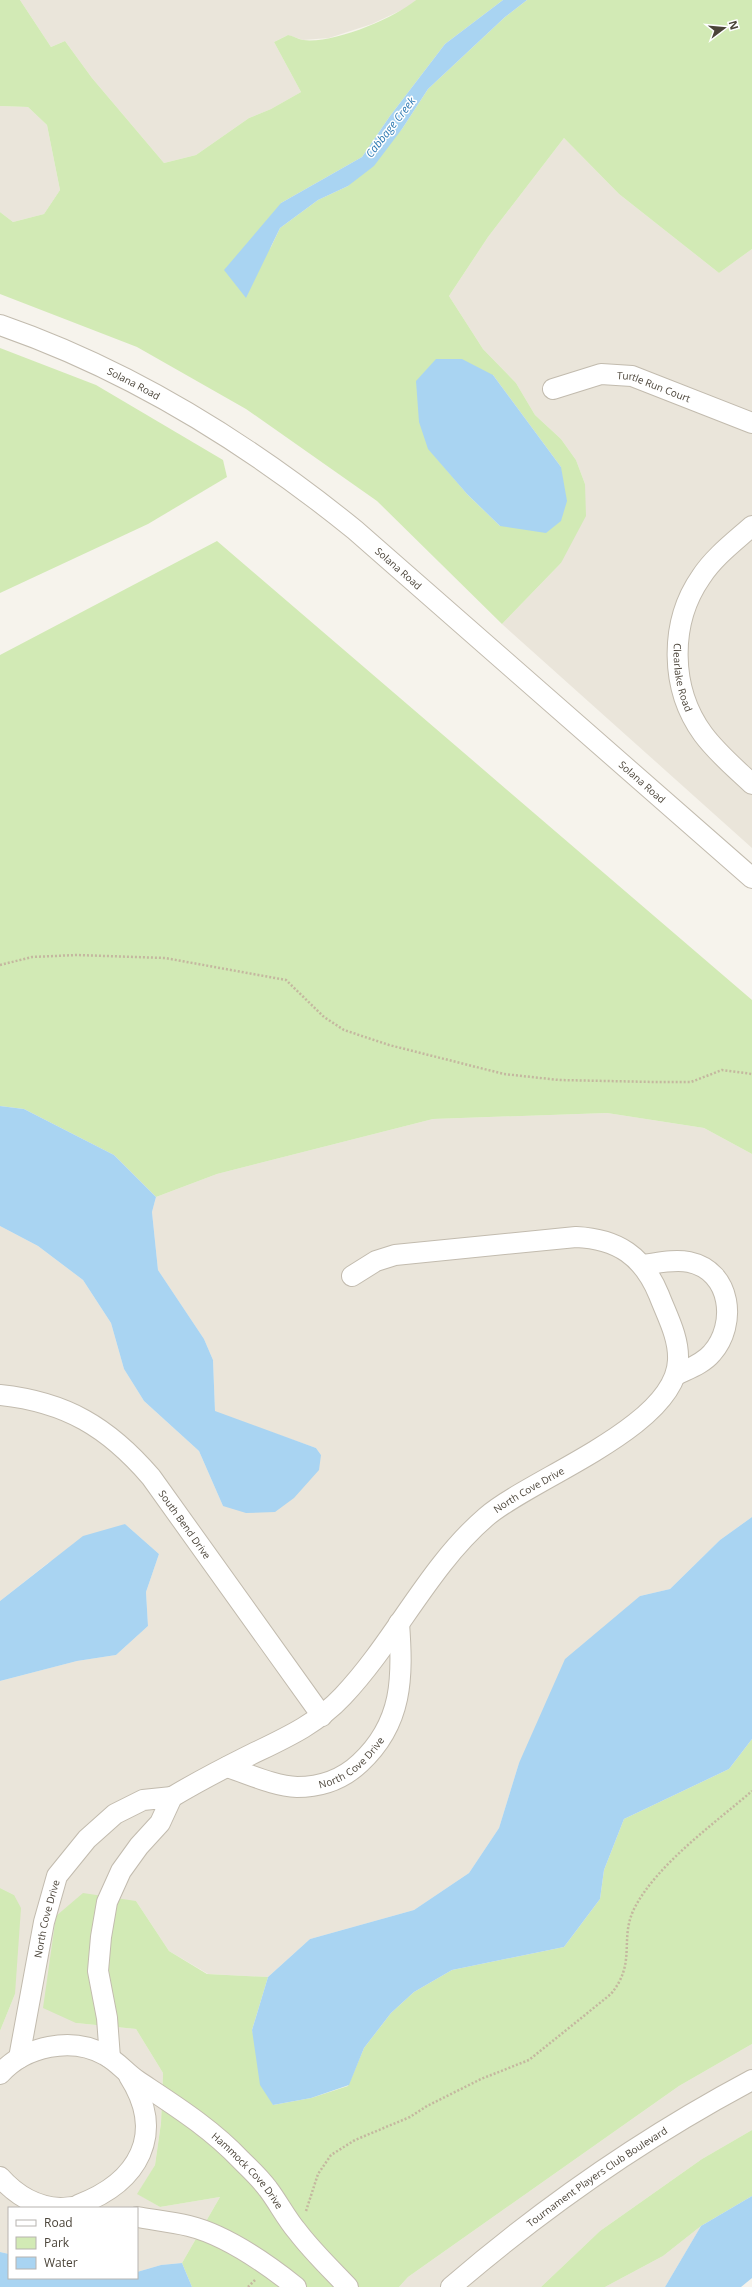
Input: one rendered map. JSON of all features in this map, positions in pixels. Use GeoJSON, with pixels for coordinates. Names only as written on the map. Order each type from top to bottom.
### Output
{"type":"FeatureCollection","features":[{"type":"Feature","properties":{"kind":"street","name":"Solana Road"},"geometry":{"type":"LineString","coordinates":[[0,325],[70,353],[182,409],[246,448],[301,487],[361,535],[752,878]]}},
{"type":"Feature","properties":{"kind":"street","name":"Turtle Run Court"},"geometry":{"type":"LineString","coordinates":[[553,389],[601,374],[632,376],[752,423]]}},
{"type":"Feature","properties":{"kind":"street","name":"Clearlake Road"},"geometry":{"type":"LineString","coordinates":[[752,526],[714,560],[700,578],[689,598],[682,619],[677,653],[684,695],[702,733],[715,750],[752,784]]}},
{"type":"Feature","properties":{"kind":"street","name":"North Cove Drive"},"geometry":{"type":"LineString","coordinates":[[19,2058],[44,1922],[57,1876],[87,1839],[115,1814],[143,1800],[172,1797],[227,1767],[301,1730],[322,1716],[354,1683],[460,1543],[486,1517],[515,1495],[600,1449],[631,1427],[659,1401],[669,1389],[676,1375],[678,1362],[676,1340],[652,1278],[643,1265],[626,1250],[611,1242],[594,1238],[576,1237],[395,1255],[376,1261],[352,1276]]}},
{"type":"Feature","properties":{"kind":"street"},"geometry":{"type":"LineString","coordinates":[[643,1265],[665,1261],[689,1262],[706,1270],[718,1281],[726,1295],[729,1311],[727,1327],[721,1342],[712,1354],[699,1364],[676,1375]]}},
{"type":"Feature","properties":{"kind":"street","name":"South Bend Drive"},"geometry":{"type":"LineString","coordinates":[[0,1395],[42,1402],[71,1412],[115,1440],[134,1457],[151,1477],[322,1716]]}},
{"type":"Feature","properties":{"kind":"street","name":"North Cove Drive"},"geometry":{"type":"LineString","coordinates":[[227,1767],[281,1785],[296,1787],[328,1782],[352,1770],[370,1754],[392,1720],[401,1673],[398,1623]]}},
{"type":"Feature","properties":{"kind":"street"},"geometry":{"type":"LineString","coordinates":[[110,2058],[107,2018],[98,1971],[101,1937],[107,1902],[121,1871],[139,1846],[160,1823],[172,1797]]}},
{"type":"Feature","properties":{"kind":"street","name":"Hammock Cove Drive"},"geometry":{"type":"LineString","coordinates":[[0,2074],[19,2058],[33,2051],[64,2046],[89,2048],[110,2058],[128,2074],[205,2126],[241,2159],[268,2189],[297,2231],[348,2287]]}},
{"type":"Feature","properties":{"kind":"street","name":"Hammock Cove Drive"},"geometry":{"type":"LineString","coordinates":[[83,2207],[120,2181],[141,2157],[145,2141],[146,2125],[142,2102],[128,2074]]}},
{"type":"Feature","properties":{"kind":"street","name":"Tournament Players Club Boulevard"},"geometry":{"type":"LineString","coordinates":[[451,2287],[500,2245],[569,2192],[639,2145],[752,2080]]}},
{"type":"Feature","properties":{"kind":"street","name":"Hammock Cove Drive"},"geometry":{"type":"LineString","coordinates":[[0,2177],[9,2187],[29,2201],[52,2207]]}},
{"type":"Feature","properties":{"kind":"street"},"geometry":{"type":"LineString","coordinates":[[138,2217],[190,2226],[244,2251],[268,2266],[296,2287]]}},
{"type":"Feature","properties":{"kind":"path"},"geometry":{"type":"LineString","coordinates":[[0,965],[32,957],[54,956],[165,958],[286,980],[324,1017],[344,1030],[389,1045],[504,1074],[559,1080],[691,1082],[722,1070],[752,1074]]}},
{"type":"Feature","properties":{"kind":"path"},"geometry":{"type":"LineString","coordinates":[[297,2231],[309,2203],[318,2174],[331,2155],[355,2140],[410,2117],[427,2106],[481,2079],[529,2060],[611,1994],[622,1982],[627,1961],[628,1924],[645,1890],[675,1858],[752,1791]]}},
{"type":"Feature","properties":{"kind":"path"},"geometry":{"type":"LineString","coordinates":[[248,2287],[268,2266]]}},
{"type":"Feature","properties":{"kind":"shaded area"},"geometry":{"type":"Polygon","coordinates":[[[20,0],[416,0],[408,7],[372,24],[329,38],[303,40],[288,35],[274,42],[301,92],[271,109],[249,118],[196,155],[164,163],[92,78],[65,41],[51,47],[20,0]]]}},
{"type":"Feature","properties":{"kind":"shaded area"},"geometry":{"type":"Polygon","coordinates":[[[0,106],[28,107],[47,125],[60,190],[44,214],[13,222],[0,212],[0,106]]]}},
{"type":"Feature","properties":{"kind":"shaded area"},"geometry":{"type":"Polygon","coordinates":[[[564,138],[619,194],[719,273],[752,249],[752,848],[502,624],[561,563],[585,484],[576,460],[561,439],[535,415],[516,383],[483,349],[449,296],[488,237],[564,138]]]}},
{"type":"Feature","properties":{"kind":"shaded area"},"geometry":{"type":"Polygon","coordinates":[[[607,1113],[704,1128],[752,1154],[752,1517],[720,1540],[670,1589],[640,1596],[519,1763],[499,1828],[469,1873],[414,1910],[310,1939],[268,1977],[208,1974],[169,1951],[136,1901],[76,2023],[136,2029],[163,2073],[161,2123],[155,2165],[138,2194],[160,2207],[220,2197],[182,2263],[161,2265],[138,2272],[138,2207],[8,2207],[8,2254],[0,2252],[0,2031],[15,1994],[14,1895],[0,1888],[0,1681],[77,1661],[116,1655],[148,1626],[146,1592],[159,1554],[125,1524],[48,1563],[0,1601],[0,1226],[38,1246],[83,1280],[111,1323],[124,1369],[144,1401],[199,1451],[223,1506],[321,1455],[316,1448],[215,1412],[213,1360],[204,1339],[158,1270],[152,1212],[156,1197],[217,1174],[433,1119],[607,1113]]]}},
{"type":"Feature","properties":{"kind":"shaded area"},"geometry":{"type":"Polygon","coordinates":[[[752,2044],[752,2130],[702,2159],[600,2231],[541,2287],[399,2287],[408,2277],[679,2086],[752,2044]]]}},
{"type":"Feature","properties":{"kind":"shaded area"},"geometry":{"type":"Polygon","coordinates":[[[701,2226],[665,2287],[605,2287],[663,2256],[701,2226]]]}},
{"type":"Feature","properties":{"kind":"green space"},"geometry":{"type":"Polygon","coordinates":[[[0,0],[20,0],[51,47],[65,41],[92,78],[164,163],[196,155],[249,118],[271,109],[301,92],[274,42],[288,35],[303,40],[316,40],[346,34],[362,29],[393,15],[416,0],[503,0],[445,44],[390,116],[362,157],[281,203],[270,249],[280,228],[318,200],[348,186],[402,129],[428,89],[505,17],[527,0],[752,0],[752,249],[719,273],[619,194],[564,138],[488,237],[449,296],[483,349],[516,383],[535,415],[561,439],[576,460],[585,484],[586,516],[561,563],[502,624],[377,501],[246,409],[137,347],[0,294],[0,212],[13,222],[44,214],[60,190],[47,125],[28,107],[0,106],[0,0]],[[493,375],[429,449],[467,494],[500,526],[561,467],[493,375]]]}},
{"type":"Feature","properties":{"kind":"green space"},"geometry":{"type":"Polygon","coordinates":[[[0,348],[96,385],[223,460],[227,477],[148,524],[0,593],[0,348]]]}},
{"type":"Feature","properties":{"kind":"green space"},"geometry":{"type":"Polygon","coordinates":[[[217,541],[752,1000],[752,1154],[704,1128],[607,1113],[433,1119],[217,1174],[156,1197],[114,1155],[24,1109],[0,1106],[0,655],[217,541]]]}},
{"type":"Feature","properties":{"kind":"green space"},"geometry":{"type":"Polygon","coordinates":[[[752,1739],[752,2044],[679,2086],[408,2277],[399,2287],[192,2287],[182,2263],[220,2197],[160,2207],[137,2194],[155,2165],[161,2123],[163,2073],[136,2029],[76,2023],[43,2008],[56,1916],[83,1893],[136,1901],[169,1951],[207,1974],[268,1977],[252,2030],[273,2105],[311,2098],[348,2086],[364,2048],[391,2013],[414,1992],[452,1970],[564,1947],[600,1899],[604,1870],[624,1819],[729,1769],[752,1739]]]}},
{"type":"Feature","properties":{"kind":"green space"},"geometry":{"type":"Polygon","coordinates":[[[0,1888],[14,1895],[21,1908],[15,1994],[0,2031],[0,1888]]]}},
{"type":"Feature","properties":{"kind":"green space"},"geometry":{"type":"Polygon","coordinates":[[[752,2130],[752,2196],[701,2226],[663,2256],[605,2287],[541,2287],[600,2231],[702,2159],[752,2130]]]}},
{"type":"Feature","properties":{"kind":"water","name":"Cabbage Creek"},"geometry":{"type":"Polygon","coordinates":[[[503,0],[527,0],[505,17],[428,89],[402,129],[374,166],[348,186],[318,200],[280,228],[246,298],[224,270],[281,203],[362,157],[390,116],[445,44],[503,0]]]}},
{"type":"Feature","properties":{"kind":"water"},"geometry":{"type":"Polygon","coordinates":[[[436,359],[462,359],[493,375],[561,467],[567,501],[561,521],[546,533],[500,526],[467,494],[428,449],[419,422],[416,381],[436,359]]]}},
{"type":"Feature","properties":{"kind":"water"},"geometry":{"type":"Polygon","coordinates":[[[0,1106],[24,1109],[114,1155],[156,1197],[152,1212],[158,1270],[204,1339],[213,1360],[215,1411],[316,1448],[321,1455],[319,1470],[294,1498],[275,1512],[246,1513],[223,1506],[199,1451],[144,1401],[124,1369],[111,1323],[83,1280],[38,1246],[0,1226],[0,1106]]]}},
{"type":"Feature","properties":{"kind":"water"},"geometry":{"type":"Polygon","coordinates":[[[752,1517],[752,1739],[729,1769],[624,1819],[604,1870],[600,1899],[564,1947],[452,1970],[414,1992],[391,2013],[364,2048],[349,2085],[311,2098],[273,2105],[260,2085],[252,2030],[268,1977],[310,1939],[414,1910],[469,1873],[499,1828],[519,1763],[565,1659],[640,1596],[670,1589],[720,1540],[752,1517]]]}},
{"type":"Feature","properties":{"kind":"water"},"geometry":{"type":"Polygon","coordinates":[[[125,1524],[159,1554],[146,1592],[148,1626],[116,1655],[77,1661],[0,1681],[0,1601],[83,1536],[125,1524]]]}},
{"type":"Feature","properties":{"kind":"water"},"geometry":{"type":"Polygon","coordinates":[[[752,2196],[752,2278],[741,2287],[665,2287],[701,2226],[752,2196]]]}},
{"type":"Feature","properties":{"kind":"water"},"geometry":{"type":"Polygon","coordinates":[[[0,2252],[8,2254],[8,2279],[138,2279],[138,2272],[161,2265],[182,2263],[192,2287],[0,2287],[0,2252]]]}}]}
